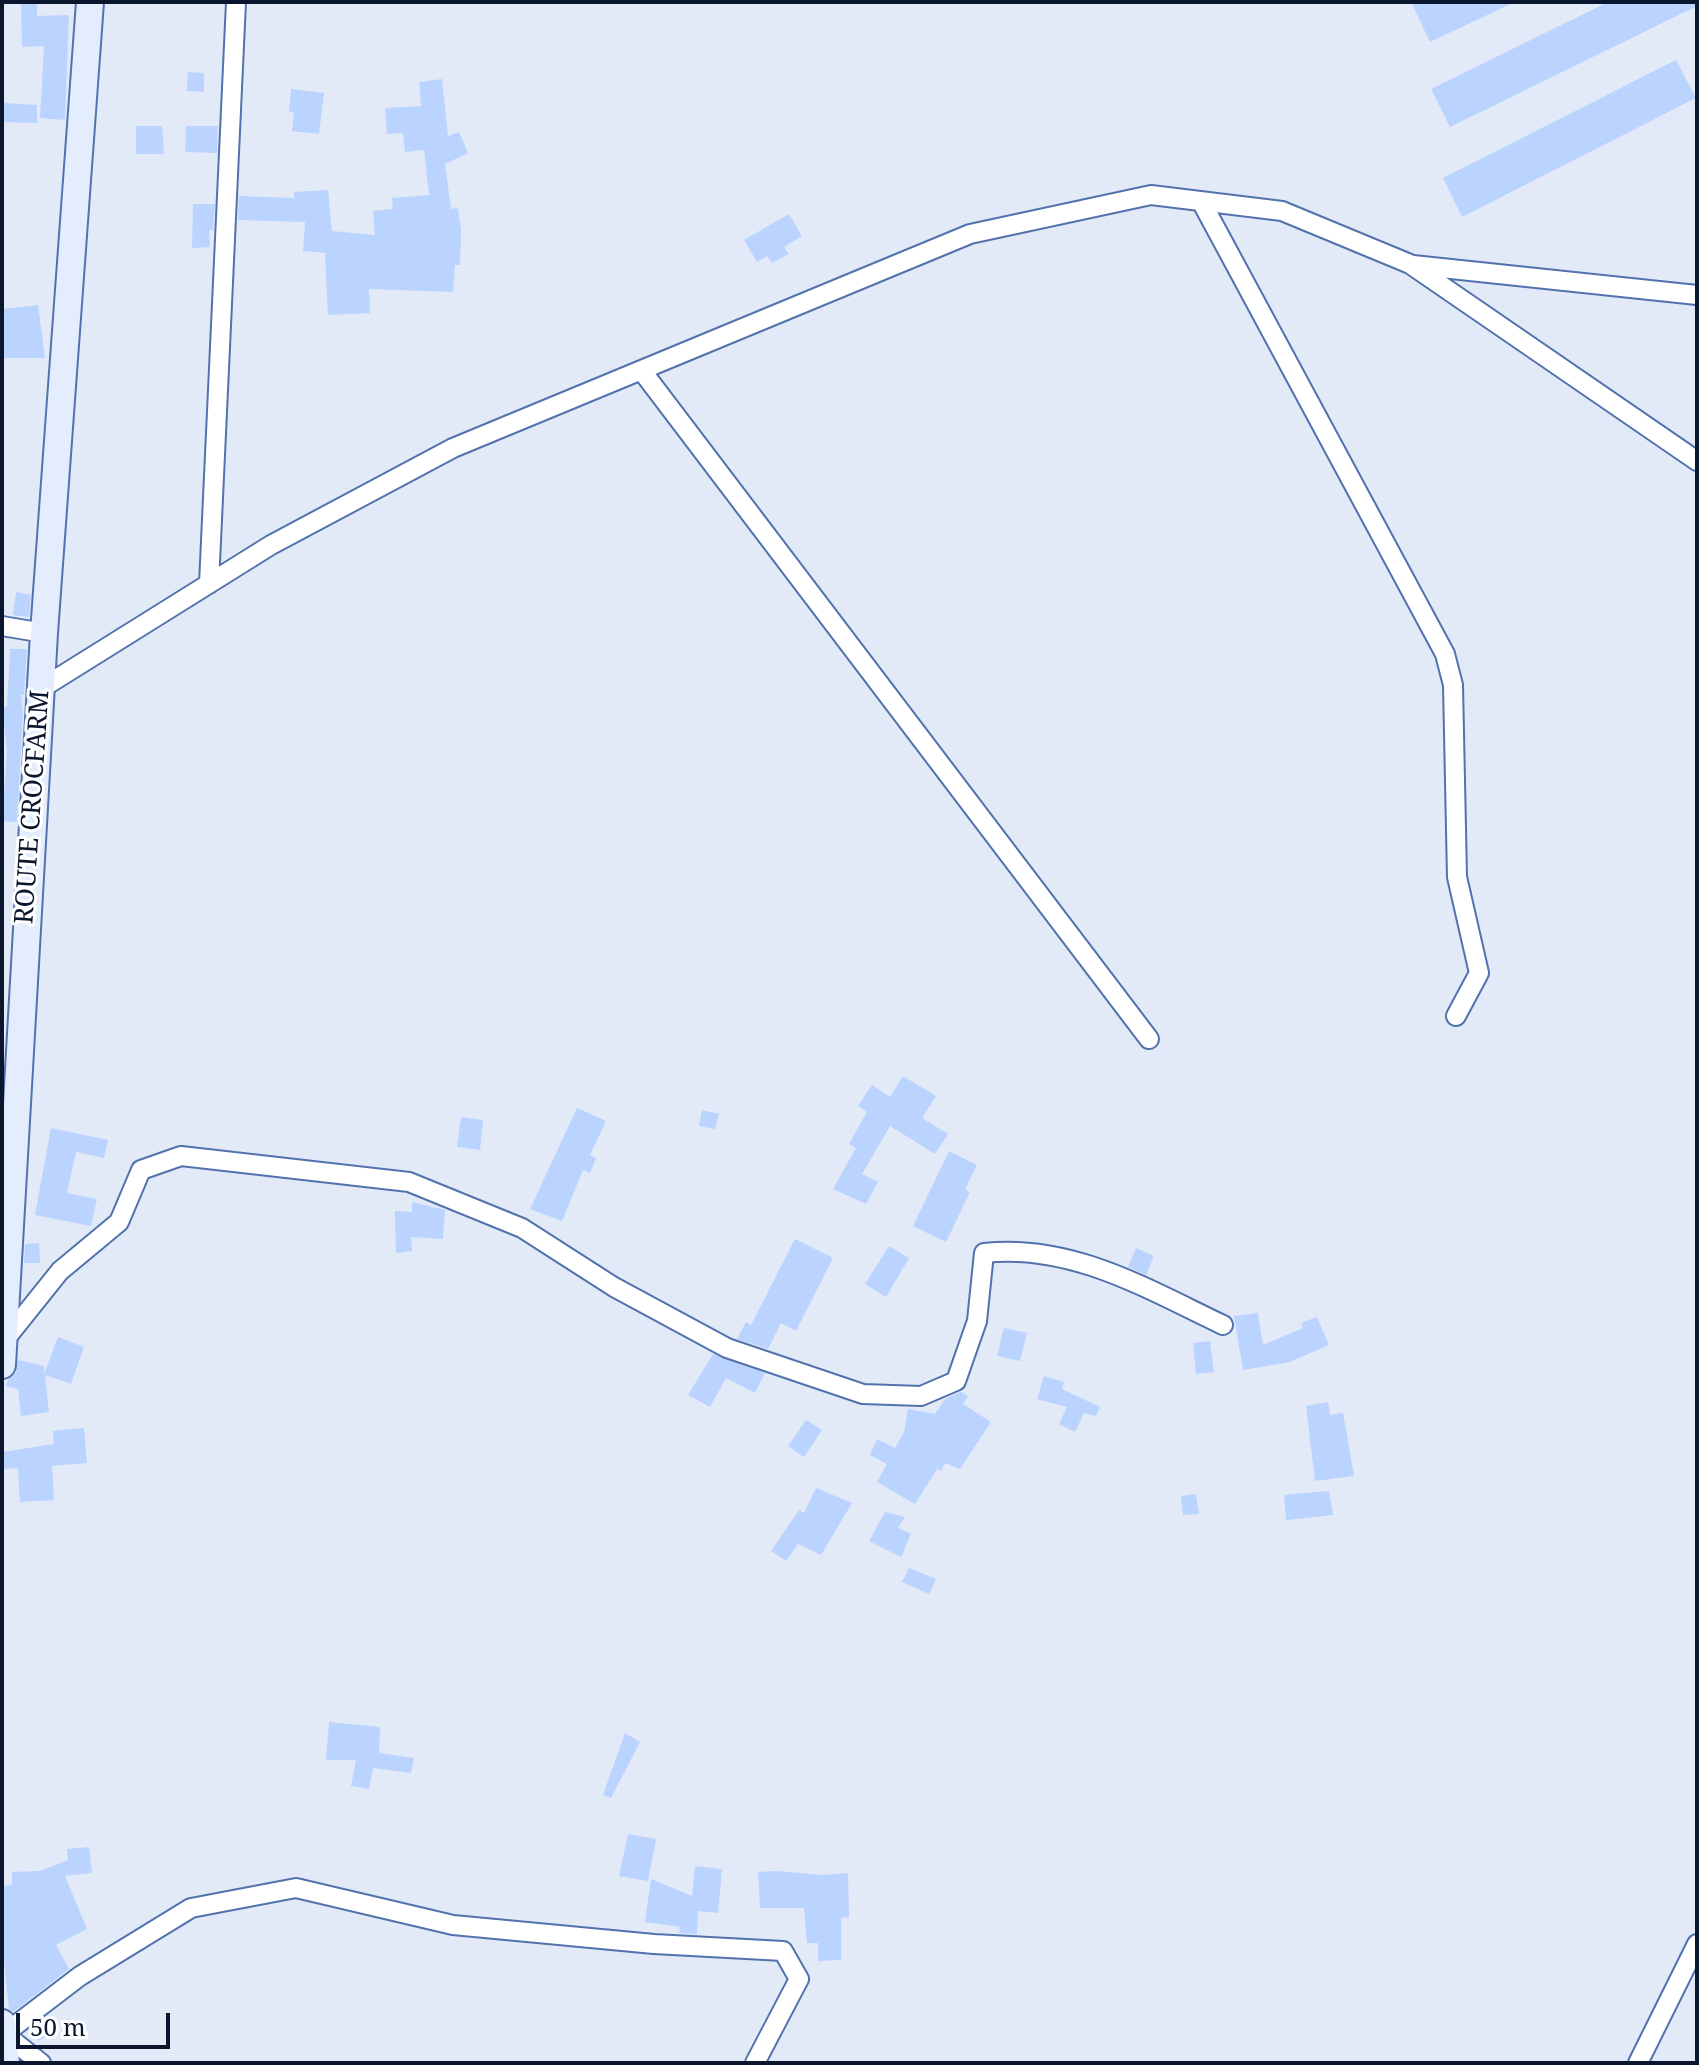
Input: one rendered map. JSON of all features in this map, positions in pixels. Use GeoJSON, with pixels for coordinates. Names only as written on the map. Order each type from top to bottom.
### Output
{"type":"FeatureCollection","features":[{"type":"Feature","properties":{"kind":"street","name":"ROUTE CROCFARM"},"geometry":{"type":"LineString","coordinates":[[3,1353],[22,965],[90,2]]}},
{"type":"Feature","properties":{"kind":"street"},"geometry":{"type":"LineString","coordinates":[[209,584],[236,2]]}},
{"type":"Feature","properties":{"kind":"street"},"geometry":{"type":"LineString","coordinates":[[42,688],[271,545],[453,448],[970,234],[1151,195],[1282,211],[1410,264],[1697,461]]}},
{"type":"Feature","properties":{"kind":"street"},"geometry":{"type":"LineString","coordinates":[[1201,201],[1445,654],[1453,685],[1457,877],[1479,973],[1456,1016]]}},
{"type":"Feature","properties":{"kind":"street"},"geometry":{"type":"LineString","coordinates":[[1410,264],[1697,295]]}},
{"type":"Feature","properties":{"kind":"street"},"geometry":{"type":"LineString","coordinates":[[642,371],[1149,1039]]}},
{"type":"Feature","properties":{"kind":"street"},"geometry":{"type":"LineString","coordinates":[[2,626],[44,633]]}},
{"type":"Feature","properties":{"kind":"street"},"geometry":{"type":"LineString","coordinates":[[3,1353],[60,1271],[119,1222],[141,1170],[181,1156],[409,1182],[522,1228],[614,1287],[727,1348],[863,1394],[921,1396],[956,1381],[977,1321],[984,1253],[1009,1250],[1062,1254],[1137,1284],[1223,1325]]}},
{"type":"Feature","properties":{"kind":"street"},"geometry":{"type":"LineString","coordinates":[[3,2030],[80,1976],[191,1908],[296,1888],[453,1925],[654,1944],[783,1951],[799,1979],[755,2063]]}},
{"type":"Feature","properties":{"kind":"street"},"geometry":{"type":"LineString","coordinates":[[1638,2063],[1697,1944]]}},
{"type":"Feature","properties":{"kind":"street"},"geometry":{"type":"LineString","coordinates":[[3,2030],[6,2063]]}},
{"type":"Feature","properties":{"kind":"street"},"geometry":{"type":"LineString","coordinates":[[3,2030],[41,2063]]}},
{"type":"Feature","properties":{"kind":"building"},"geometry":{"type":"Polygon","coordinates":[[[21,2],[37,2],[37,16],[69,15],[65,120],[40,118],[44,46],[22,47],[21,2]]]}},
{"type":"Feature","properties":{"kind":"building"},"geometry":{"type":"Polygon","coordinates":[[[1411,2],[1515,2],[1430,42],[1411,2]]]}},
{"type":"Feature","properties":{"kind":"building"},"geometry":{"type":"Polygon","coordinates":[[[1608,2],[1697,2],[1697,6],[1450,127],[1431,89],[1608,2]]]}},
{"type":"Feature","properties":{"kind":"building"},"geometry":{"type":"Polygon","coordinates":[[[1676,60],[1696,98],[1462,217],[1443,178],[1676,60]]]}},
{"type":"Feature","properties":{"kind":"building"},"geometry":{"type":"Polygon","coordinates":[[[188,72],[204,73],[204,92],[187,91],[188,72]]]}},
{"type":"Feature","properties":{"kind":"building"},"geometry":{"type":"Polygon","coordinates":[[[442,79],[448,136],[459,132],[468,153],[445,164],[451,209],[458,208],[461,230],[460,265],[455,265],[453,292],[369,289],[370,313],[328,315],[325,253],[303,251],[305,222],[238,220],[239,196],[294,198],[294,192],[328,190],[332,231],[375,235],[373,211],[393,209],[392,198],[429,195],[424,150],[405,152],[403,133],[387,134],[385,108],[421,106],[419,82],[442,79]]]}},
{"type":"Feature","properties":{"kind":"building"},"geometry":{"type":"Polygon","coordinates":[[[291,89],[324,93],[319,134],[292,131],[294,112],[289,112],[291,89]]]}},
{"type":"Feature","properties":{"kind":"building"},"geometry":{"type":"Polygon","coordinates":[[[3,103],[37,105],[37,123],[2,122],[3,103]]]}},
{"type":"Feature","properties":{"kind":"building"},"geometry":{"type":"Polygon","coordinates":[[[136,126],[162,126],[164,154],[136,154],[136,126]]]}},
{"type":"Feature","properties":{"kind":"building"},"geometry":{"type":"Polygon","coordinates":[[[186,126],[218,126],[217,153],[185,152],[186,126]]]}},
{"type":"Feature","properties":{"kind":"building"},"geometry":{"type":"Polygon","coordinates":[[[193,204],[215,204],[213,230],[209,230],[210,247],[192,248],[193,204]]]}},
{"type":"Feature","properties":{"kind":"building"},"geometry":{"type":"Polygon","coordinates":[[[789,214],[802,236],[784,247],[789,254],[772,263],[767,256],[757,262],[744,240],[789,214]]]}},
{"type":"Feature","properties":{"kind":"building"},"geometry":{"type":"Polygon","coordinates":[[[38,305],[45,358],[2,358],[2,309],[38,305]]]}},
{"type":"Feature","properties":{"kind":"building"},"geometry":{"type":"Polygon","coordinates":[[[16,592],[31,595],[29,617],[13,615],[16,592]]]}},
{"type":"Feature","properties":{"kind":"building"},"geometry":{"type":"Polygon","coordinates":[[[10,649],[27,649],[24,695],[21,695],[23,713],[17,822],[2,821],[7,752],[2,707],[7,707],[10,649]]]}},
{"type":"Feature","properties":{"kind":"building"},"geometry":{"type":"Polygon","coordinates":[[[903,1076],[936,1096],[922,1118],[948,1134],[935,1154],[890,1126],[862,1174],[878,1182],[866,1204],[833,1189],[856,1148],[849,1144],[867,1112],[858,1106],[872,1085],[890,1097],[903,1076]]]}},
{"type":"Feature","properties":{"kind":"building"},"geometry":{"type":"Polygon","coordinates":[[[577,1108],[606,1121],[590,1155],[596,1158],[590,1173],[583,1170],[562,1221],[530,1209],[577,1108]]]}},
{"type":"Feature","properties":{"kind":"building"},"geometry":{"type":"Polygon","coordinates":[[[702,1110],[719,1114],[715,1129],[699,1126],[702,1110]]]}},
{"type":"Feature","properties":{"kind":"building"},"geometry":{"type":"Polygon","coordinates":[[[461,1117],[483,1120],[480,1150],[457,1147],[461,1117]]]}},
{"type":"Feature","properties":{"kind":"building"},"geometry":{"type":"Polygon","coordinates":[[[51,1128],[108,1140],[104,1158],[76,1152],[67,1193],[97,1199],[91,1226],[35,1215],[51,1128]]]}},
{"type":"Feature","properties":{"kind":"building"},"geometry":{"type":"Polygon","coordinates":[[[949,1151],[977,1165],[965,1189],[970,1192],[946,1242],[913,1226],[949,1151]]]}},
{"type":"Feature","properties":{"kind":"building"},"geometry":{"type":"Polygon","coordinates":[[[412,1202],[445,1210],[443,1239],[411,1237],[412,1251],[396,1253],[395,1211],[412,1212],[412,1202]]]}},
{"type":"Feature","properties":{"kind":"building"},"geometry":{"type":"Polygon","coordinates":[[[795,1239],[833,1258],[796,1331],[781,1323],[768,1349],[737,1339],[746,1322],[751,1325],[795,1239]]]}},
{"type":"Feature","properties":{"kind":"building"},"geometry":{"type":"Polygon","coordinates":[[[39,1243],[40,1263],[24,1263],[25,1244],[39,1243]]]}},
{"type":"Feature","properties":{"kind":"building"},"geometry":{"type":"Polygon","coordinates":[[[889,1246],[909,1258],[886,1297],[865,1284],[889,1246]]]}},
{"type":"Feature","properties":{"kind":"building"},"geometry":{"type":"Polygon","coordinates":[[[1136,1248],[1154,1256],[1146,1275],[1128,1267],[1136,1248]]]}},
{"type":"Feature","properties":{"kind":"building"},"geometry":{"type":"Polygon","coordinates":[[[1258,1313],[1263,1345],[1303,1328],[1301,1323],[1317,1317],[1329,1345],[1290,1362],[1243,1370],[1234,1316],[1258,1313]]]}},
{"type":"Feature","properties":{"kind":"building"},"geometry":{"type":"Polygon","coordinates":[[[1004,1328],[1027,1333],[1020,1361],[997,1356],[1004,1328]]]}},
{"type":"Feature","properties":{"kind":"building"},"geometry":{"type":"Polygon","coordinates":[[[58,1337],[84,1347],[71,1384],[45,1375],[49,1412],[21,1416],[18,1389],[6,1386],[8,1380],[16,1373],[18,1360],[44,1366],[44,1374],[58,1337]]]}},
{"type":"Feature","properties":{"kind":"building"},"geometry":{"type":"Polygon","coordinates":[[[1210,1341],[1214,1372],[1196,1374],[1193,1343],[1210,1341]]]}},
{"type":"Feature","properties":{"kind":"building"},"geometry":{"type":"Polygon","coordinates":[[[713,1354],[765,1373],[755,1393],[726,1378],[710,1407],[688,1395],[713,1354]]]}},
{"type":"Feature","properties":{"kind":"building"},"geometry":{"type":"Polygon","coordinates":[[[1044,1376],[1064,1382],[1062,1389],[1100,1407],[1096,1416],[1084,1413],[1075,1432],[1059,1424],[1067,1407],[1037,1399],[1044,1376]]]}},
{"type":"Feature","properties":{"kind":"building"},"geometry":{"type":"Polygon","coordinates":[[[961,1392],[968,1396],[963,1404],[991,1422],[960,1469],[945,1463],[941,1471],[937,1469],[915,1504],[877,1482],[887,1464],[870,1455],[877,1439],[895,1448],[904,1432],[908,1409],[935,1414],[945,1399],[961,1392]]]}},
{"type":"Feature","properties":{"kind":"building"},"geometry":{"type":"Polygon","coordinates":[[[1328,1402],[1330,1415],[1343,1413],[1354,1476],[1315,1481],[1306,1406],[1328,1402]]]}},
{"type":"Feature","properties":{"kind":"building"},"geometry":{"type":"Polygon","coordinates":[[[806,1420],[822,1430],[804,1457],[788,1446],[806,1420]]]}},
{"type":"Feature","properties":{"kind":"building"},"geometry":{"type":"Polygon","coordinates":[[[84,1428],[87,1463],[52,1466],[54,1500],[20,1502],[18,1468],[3,1469],[2,1452],[54,1444],[53,1431],[84,1428]]]}},
{"type":"Feature","properties":{"kind":"building"},"geometry":{"type":"Polygon","coordinates":[[[816,1488],[852,1503],[821,1555],[798,1544],[786,1561],[771,1551],[799,1510],[804,1513],[816,1488]]]}},
{"type":"Feature","properties":{"kind":"building"},"geometry":{"type":"Polygon","coordinates":[[[1329,1491],[1333,1515],[1286,1520],[1284,1495],[1329,1491]]]}},
{"type":"Feature","properties":{"kind":"building"},"geometry":{"type":"Polygon","coordinates":[[[1196,1494],[1199,1514],[1183,1515],[1181,1496],[1196,1494]]]}},
{"type":"Feature","properties":{"kind":"building"},"geometry":{"type":"Polygon","coordinates":[[[885,1512],[905,1517],[898,1528],[911,1534],[901,1557],[869,1541],[885,1512]]]}},
{"type":"Feature","properties":{"kind":"building"},"geometry":{"type":"Polygon","coordinates":[[[909,1568],[936,1579],[929,1594],[902,1582],[909,1568]]]}},
{"type":"Feature","properties":{"kind":"building"},"geometry":{"type":"Polygon","coordinates":[[[329,1722],[380,1727],[379,1753],[414,1758],[411,1773],[373,1768],[369,1789],[351,1786],[356,1760],[326,1760],[329,1722]]]}},
{"type":"Feature","properties":{"kind":"building"},"geometry":{"type":"Polygon","coordinates":[[[625,1733],[640,1742],[611,1798],[603,1795],[625,1733]]]}},
{"type":"Feature","properties":{"kind":"building"},"geometry":{"type":"Polygon","coordinates":[[[628,1834],[656,1839],[648,1881],[619,1876],[628,1834]]]}},
{"type":"Feature","properties":{"kind":"building"},"geometry":{"type":"Polygon","coordinates":[[[89,1847],[92,1873],[65,1876],[87,1929],[56,1945],[69,1969],[13,2012],[9,2009],[2,1943],[2,1886],[12,1885],[12,1872],[40,1871],[68,1860],[67,1849],[89,1847]]]}},
{"type":"Feature","properties":{"kind":"building"},"geometry":{"type":"Polygon","coordinates":[[[695,1866],[722,1869],[718,1913],[698,1911],[697,1934],[679,1933],[680,1927],[645,1922],[651,1879],[692,1896],[695,1866]]]}},
{"type":"Feature","properties":{"kind":"building"},"geometry":{"type":"Polygon","coordinates":[[[758,1872],[821,1875],[848,1873],[849,1917],[841,1918],[841,1960],[818,1961],[818,1943],[807,1943],[804,1908],[760,1908],[758,1872]]]}},
{"type":"Feature","properties":{"kind":"building"},"geometry":{"type":"Polygon","coordinates":[[[45,2018],[54,2031],[39,2041],[30,2029],[45,2018]]]}}]}
